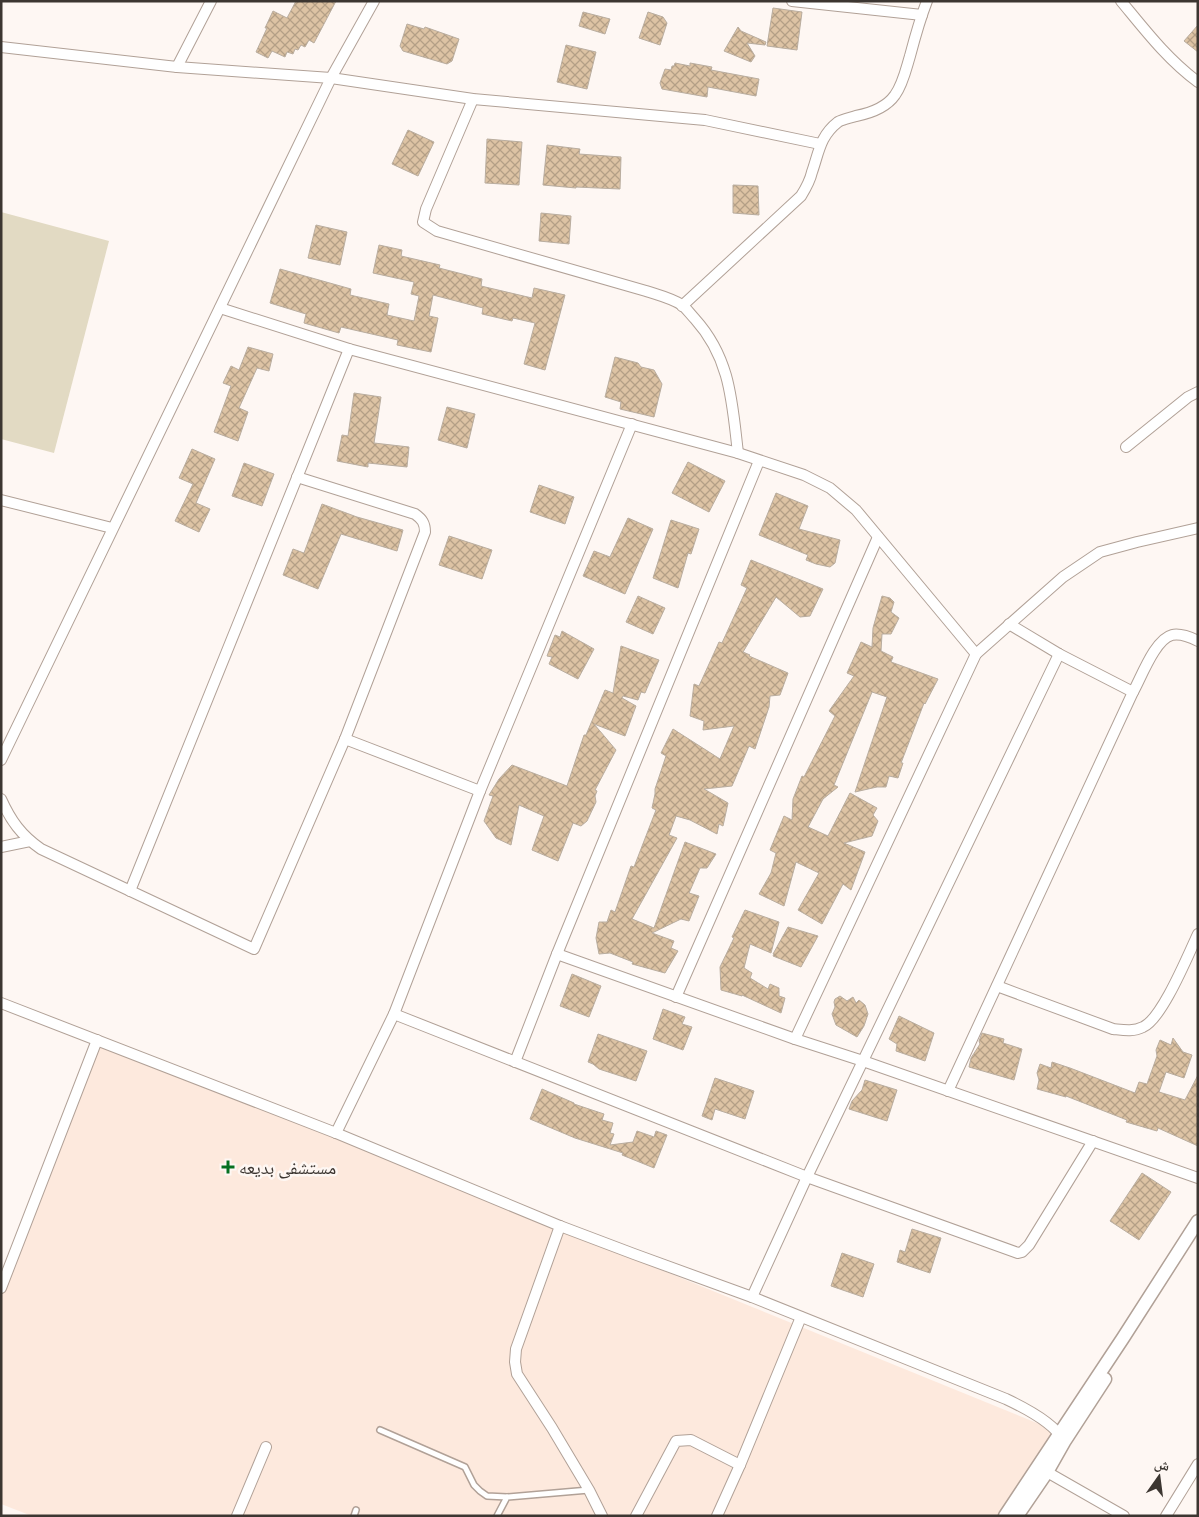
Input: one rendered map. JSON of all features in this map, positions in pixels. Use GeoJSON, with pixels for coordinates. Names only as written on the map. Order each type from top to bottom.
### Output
{"type":"FeatureCollection","features":[{"type":"Feature","properties":{"kind":"street"},"geometry":{"type":"LineString","coordinates":[[177,67],[211,1]]}},
{"type":"Feature","properties":{"kind":"street"},"geometry":{"type":"LineString","coordinates":[[1,760],[331,78],[374,1]]}},
{"type":"Feature","properties":{"kind":"street"},"geometry":{"type":"LineString","coordinates":[[792,1],[922,15]]}},
{"type":"Feature","properties":{"kind":"street"},"geometry":{"type":"LineString","coordinates":[[682,306],[801,196],[813,171],[820,144],[830,130],[845,118],[880,109],[890,102],[896,94],[905,72],[927,1]]}},
{"type":"Feature","properties":{"kind":"street"},"geometry":{"type":"LineString","coordinates":[[1121,1],[1164,53],[1198,82]]}},
{"type":"Feature","properties":{"kind":"street"},"geometry":{"type":"LineString","coordinates":[[1,47],[177,67],[331,78],[473,99],[705,120],[820,144]]}},
{"type":"Feature","properties":{"kind":"street"},"geometry":{"type":"LineString","coordinates":[[473,99],[426,209],[423,222],[437,231],[646,291],[668,298],[682,306],[714,343],[724,364],[738,453]]}},
{"type":"Feature","properties":{"kind":"street"},"geometry":{"type":"LineString","coordinates":[[220,308],[349,349],[738,453],[804,475],[830,488],[856,510],[976,654]]}},
{"type":"Feature","properties":{"kind":"street"},"geometry":{"type":"LineString","coordinates":[[130,891],[349,349]]}},
{"type":"Feature","properties":{"kind":"street"},"geometry":{"type":"LineString","coordinates":[[1126,447],[1188,397],[1198,392]]}},
{"type":"Feature","properties":{"kind":"street"},"geometry":{"type":"LineString","coordinates":[[336,1133],[394,1014],[480,791],[632,424]]}},
{"type":"Feature","properties":{"kind":"street"},"geometry":{"type":"LineString","coordinates":[[515,1062],[557,954],[759,461]]}},
{"type":"Feature","properties":{"kind":"street"},"geometry":{"type":"LineString","coordinates":[[1,799],[20,831],[30,841],[52,855],[254,949],[345,739],[423,539],[425,525],[415,514],[297,477]]}},
{"type":"Feature","properties":{"kind":"street"},"geometry":{"type":"LineString","coordinates":[[1,500],[112,528]]}},
{"type":"Feature","properties":{"kind":"street"},"geometry":{"type":"LineString","coordinates":[[795,1040],[976,654],[1063,577],[1100,552],[1198,528]]}},
{"type":"Feature","properties":{"kind":"street"},"geometry":{"type":"LineString","coordinates":[[676,997],[878,537]]}},
{"type":"Feature","properties":{"kind":"street"},"geometry":{"type":"LineString","coordinates":[[1009,624],[1060,654],[1133,692]]}},
{"type":"Feature","properties":{"kind":"street"},"geometry":{"type":"LineString","coordinates":[[948,1092],[1133,692],[1157,646],[1165,638],[1172,635],[1187,636],[1198,641]]}},
{"type":"Feature","properties":{"kind":"street"},"geometry":{"type":"LineString","coordinates":[[752,1297],[807,1177],[1060,654]]}},
{"type":"Feature","properties":{"kind":"street"},"geometry":{"type":"LineString","coordinates":[[345,739],[480,791]]}},
{"type":"Feature","properties":{"kind":"street"},"geometry":{"type":"LineString","coordinates":[[1,847],[30,841]]}},
{"type":"Feature","properties":{"kind":"street"},"geometry":{"type":"LineString","coordinates":[[997,986],[1113,1029],[1130,1031],[1144,1027],[1155,1016],[1165,1001],[1198,934]]}},
{"type":"Feature","properties":{"kind":"street"},"geometry":{"type":"LineString","coordinates":[[557,954],[795,1040],[863,1061],[1198,1178]]}},
{"type":"Feature","properties":{"kind":"street"},"geometry":{"type":"LineString","coordinates":[[1,1003],[336,1133],[560,1226],[752,1297],[1006,1399],[1026,1409],[1062,1437]]}},
{"type":"Feature","properties":{"kind":"street"},"geometry":{"type":"LineString","coordinates":[[394,1014],[807,1177],[1018,1253],[1022,1252],[1029,1245],[1093,1141]]}},
{"type":"Feature","properties":{"kind":"street"},"geometry":{"type":"LineString","coordinates":[[1,1288],[97,1040]]}},
{"type":"Feature","properties":{"kind":"street"},"geometry":{"type":"LineString","coordinates":[[1017,1516],[1047,1472],[1062,1437],[1198,1221]]}},
{"type":"Feature","properties":{"kind":"street"},"geometry":{"type":"LineString","coordinates":[[560,1226],[516,1349],[515,1362],[517,1374],[552,1428],[589,1490],[602,1516]]}},
{"type":"Feature","properties":{"kind":"street"},"geometry":{"type":"LineString","coordinates":[[1005,1516],[1062,1437],[1198,1237]]}},
{"type":"Feature","properties":{"kind":"street"},"geometry":{"type":"LineString","coordinates":[[717,1516],[740,1466],[801,1317]]}},
{"type":"Feature","properties":{"kind":"street"},"geometry":{"type":"LineString","coordinates":[[636,1516],[676,1441],[690,1440],[740,1466]]}},
{"type":"Feature","properties":{"kind":"street"},"geometry":{"type":"LineString","coordinates":[[237,1516],[266,1447]]}},
{"type":"Feature","properties":{"kind":"street"},"geometry":{"type":"LineString","coordinates":[[1166,1516],[1198,1464]]}},
{"type":"Feature","properties":{"kind":"street"},"geometry":{"type":"LineString","coordinates":[[1047,1472],[1124,1516]]}},
{"type":"Feature","properties":{"kind":"lane"},"geometry":{"type":"LineString","coordinates":[[380,1430],[464,1468],[474,1485],[488,1496],[507,1497],[589,1490]]}},
{"type":"Feature","properties":{"kind":"lane"},"geometry":{"type":"LineString","coordinates":[[497,1516],[507,1497]]}},
{"type":"Feature","properties":{"kind":"shaded area"},"geometry":{"type":"Polygon","coordinates":[[[1,212],[109,241],[54,453],[1,439],[1,212]]]}},
{"type":"Feature","properties":{"kind":"shaded area","name":"مستشفى بديعه"},"geometry":{"type":"Polygon","coordinates":[[[97,1040],[1059,1432],[1003,1516],[32,1516],[1,1504],[1,1293],[97,1040]]]}},
{"type":"Feature","properties":{"kind":"building"},"geometry":{"type":"Polygon","coordinates":[[[296,1],[336,1],[314,43],[309,40],[305,47],[301,45],[298,50],[295,49],[293,54],[287,52],[285,57],[272,51],[268,58],[256,52],[273,11],[287,18],[296,1]]]}},
{"type":"Feature","properties":{"kind":"building"},"geometry":{"type":"Polygon","coordinates":[[[773,8],[802,12],[797,50],[767,46],[773,8]]]}},
{"type":"Feature","properties":{"kind":"building"},"geometry":{"type":"Polygon","coordinates":[[[583,12],[610,19],[605,34],[579,26],[583,12]]]}},
{"type":"Feature","properties":{"kind":"building"},"geometry":{"type":"Polygon","coordinates":[[[648,12],[663,17],[667,23],[660,45],[639,38],[648,12]]]}},
{"type":"Feature","properties":{"kind":"building"},"geometry":{"type":"Polygon","coordinates":[[[407,24],[424,29],[425,27],[459,39],[452,61],[447,64],[403,51],[400,46],[407,24]]]}},
{"type":"Feature","properties":{"kind":"building"},"geometry":{"type":"Polygon","coordinates":[[[1198,25],[1198,52],[1184,41],[1198,25]]]}},
{"type":"Feature","properties":{"kind":"building"},"geometry":{"type":"Polygon","coordinates":[[[738,27],[741,31],[766,42],[765,45],[747,43],[755,56],[751,62],[724,51],[738,27]]]}},
{"type":"Feature","properties":{"kind":"building"},"geometry":{"type":"Polygon","coordinates":[[[566,45],[596,52],[587,89],[557,82],[566,45]]]}},
{"type":"Feature","properties":{"kind":"building"},"geometry":{"type":"Polygon","coordinates":[[[675,63],[690,66],[690,63],[712,67],[711,70],[759,79],[756,96],[708,87],[707,97],[662,89],[660,83],[665,69],[671,70],[675,63]]]}},
{"type":"Feature","properties":{"kind":"building"},"geometry":{"type":"Polygon","coordinates":[[[408,130],[434,142],[418,176],[392,164],[408,130]]]}},
{"type":"Feature","properties":{"kind":"building"},"geometry":{"type":"Polygon","coordinates":[[[487,139],[522,142],[519,185],[485,183],[487,139]]]}},
{"type":"Feature","properties":{"kind":"building"},"geometry":{"type":"Polygon","coordinates":[[[547,145],[580,149],[579,154],[621,157],[620,189],[543,185],[547,145]]]}},
{"type":"Feature","properties":{"kind":"building"},"geometry":{"type":"Polygon","coordinates":[[[733,185],[758,186],[759,215],[733,213],[733,185]]]}},
{"type":"Feature","properties":{"kind":"building"},"geometry":{"type":"Polygon","coordinates":[[[541,213],[571,216],[569,244],[539,241],[541,213]]]}},
{"type":"Feature","properties":{"kind":"building"},"geometry":{"type":"Polygon","coordinates":[[[316,225],[347,232],[340,265],[308,258],[316,225]]]}},
{"type":"Feature","properties":{"kind":"building"},"geometry":{"type":"Polygon","coordinates":[[[379,245],[402,250],[401,256],[440,265],[439,268],[482,279],[481,286],[532,298],[534,288],[565,295],[545,370],[524,364],[535,323],[513,318],[512,321],[482,314],[483,308],[433,295],[429,316],[438,318],[431,352],[397,345],[398,340],[341,327],[339,333],[304,323],[306,314],[270,303],[280,269],[351,289],[350,295],[389,304],[387,315],[414,321],[419,296],[411,294],[414,282],[373,273],[379,245]]]}},
{"type":"Feature","properties":{"kind":"building"},"geometry":{"type":"Polygon","coordinates":[[[248,347],[273,354],[269,371],[257,368],[239,408],[248,412],[238,441],[214,432],[231,386],[223,383],[231,366],[239,370],[248,347]]]}},
{"type":"Feature","properties":{"kind":"building"},"geometry":{"type":"Polygon","coordinates":[[[615,357],[638,363],[641,367],[654,370],[662,384],[654,417],[620,409],[621,402],[605,397],[615,357]]]}},
{"type":"Feature","properties":{"kind":"building"},"geometry":{"type":"Polygon","coordinates":[[[354,393],[381,397],[374,443],[409,447],[407,467],[368,463],[368,467],[337,461],[342,435],[348,436],[354,393]]]}},
{"type":"Feature","properties":{"kind":"building"},"geometry":{"type":"Polygon","coordinates":[[[447,407],[475,414],[467,448],[438,440],[447,407]]]}},
{"type":"Feature","properties":{"kind":"building"},"geometry":{"type":"Polygon","coordinates":[[[192,449],[215,459],[196,503],[210,509],[199,532],[175,521],[193,484],[179,478],[192,449]]]}},
{"type":"Feature","properties":{"kind":"building"},"geometry":{"type":"Polygon","coordinates":[[[688,462],[725,481],[709,512],[672,493],[688,462]]]}},
{"type":"Feature","properties":{"kind":"building"},"geometry":{"type":"Polygon","coordinates":[[[244,463],[274,474],[262,506],[232,496],[244,463]]]}},
{"type":"Feature","properties":{"kind":"building"},"geometry":{"type":"Polygon","coordinates":[[[539,485],[574,497],[565,524],[530,512],[539,485]]]}},
{"type":"Feature","properties":{"kind":"building"},"geometry":{"type":"Polygon","coordinates":[[[776,493],[808,506],[799,529],[840,540],[835,563],[830,567],[806,560],[808,555],[759,535],[776,493]]]}},
{"type":"Feature","properties":{"kind":"building"},"geometry":{"type":"Polygon","coordinates":[[[322,504],[357,517],[403,530],[397,551],[341,534],[318,589],[283,575],[293,549],[304,553],[322,504]]]}},
{"type":"Feature","properties":{"kind":"building"},"geometry":{"type":"Polygon","coordinates":[[[628,518],[653,529],[625,594],[583,576],[594,551],[610,557],[628,518]]]}},
{"type":"Feature","properties":{"kind":"building"},"geometry":{"type":"Polygon","coordinates":[[[671,520],[699,529],[691,554],[688,553],[678,588],[653,578],[671,520]]]}},
{"type":"Feature","properties":{"kind":"building"},"geometry":{"type":"Polygon","coordinates":[[[449,536],[492,550],[482,579],[439,565],[449,536]]]}},
{"type":"Feature","properties":{"kind":"building"},"geometry":{"type":"Polygon","coordinates":[[[751,560],[823,589],[810,616],[800,617],[776,597],[743,652],[788,673],[780,695],[770,696],[769,707],[755,749],[749,746],[732,786],[704,789],[728,803],[723,826],[719,824],[717,834],[690,820],[676,816],[669,835],[677,838],[632,919],[654,928],[685,842],[716,854],[707,868],[700,868],[689,893],[699,896],[689,921],[681,919],[652,933],[674,941],[671,948],[678,951],[665,973],[632,964],[633,962],[610,953],[599,954],[596,938],[599,922],[607,922],[611,910],[615,912],[631,866],[634,867],[656,810],[652,808],[655,789],[666,756],[661,753],[673,729],[720,759],[734,726],[703,730],[704,721],[690,716],[694,684],[699,686],[719,642],[722,643],[747,588],[741,585],[751,560]]]}},
{"type":"Feature","properties":{"kind":"building"},"geometry":{"type":"Polygon","coordinates":[[[638,596],[665,608],[653,634],[626,622],[638,596]]]}},
{"type":"Feature","properties":{"kind":"building"},"geometry":{"type":"Polygon","coordinates":[[[882,596],[890,598],[894,602],[891,612],[899,618],[891,634],[882,634],[881,651],[893,657],[891,662],[938,679],[924,703],[901,763],[903,763],[898,778],[889,776],[886,787],[855,792],[887,697],[872,692],[834,785],[838,787],[823,799],[808,827],[828,836],[850,793],[877,808],[873,815],[878,821],[872,836],[844,843],[865,852],[851,890],[843,884],[822,924],[798,910],[819,873],[796,862],[784,906],[759,894],[771,873],[776,853],[770,850],[784,816],[792,820],[793,799],[802,776],[804,777],[835,716],[829,711],[854,676],[847,673],[861,642],[872,647],[873,628],[882,596]]]}},
{"type":"Feature","properties":{"kind":"building"},"geometry":{"type":"Polygon","coordinates":[[[562,631],[594,649],[578,679],[549,664],[552,657],[547,656],[555,635],[560,637],[562,631]]]}},
{"type":"Feature","properties":{"kind":"building"},"geometry":{"type":"Polygon","coordinates":[[[621,646],[659,660],[645,693],[641,692],[638,700],[623,696],[622,698],[636,706],[625,736],[594,724],[616,750],[595,790],[597,791],[595,796],[596,802],[587,821],[581,826],[573,823],[558,861],[532,850],[544,816],[519,805],[511,845],[496,838],[484,821],[493,796],[489,795],[499,779],[512,765],[567,786],[584,735],[586,735],[605,690],[613,693],[621,646]]]}},
{"type":"Feature","properties":{"kind":"building"},"geometry":{"type":"Polygon","coordinates":[[[745,910],[779,922],[771,953],[750,944],[744,968],[752,973],[750,978],[768,989],[770,984],[779,988],[779,996],[785,998],[781,1013],[742,995],[721,990],[720,967],[745,910]]]}},
{"type":"Feature","properties":{"kind":"building"},"geometry":{"type":"Polygon","coordinates":[[[788,927],[818,936],[801,967],[773,956],[788,927]]]}},
{"type":"Feature","properties":{"kind":"building"},"geometry":{"type":"Polygon","coordinates":[[[572,974],[601,986],[589,1017],[560,1006],[572,974]]]}},
{"type":"Feature","properties":{"kind":"building"},"geometry":{"type":"Polygon","coordinates":[[[840,996],[847,1001],[853,997],[856,1003],[859,1000],[865,1005],[868,1014],[864,1026],[857,1037],[836,1025],[832,1014],[835,1007],[835,999],[840,996]]]}},
{"type":"Feature","properties":{"kind":"building"},"geometry":{"type":"Polygon","coordinates":[[[663,1009],[685,1017],[682,1024],[692,1027],[683,1050],[653,1039],[663,1009]]]}},
{"type":"Feature","properties":{"kind":"building"},"geometry":{"type":"Polygon","coordinates":[[[899,1016],[934,1033],[925,1061],[896,1051],[897,1044],[889,1039],[899,1016]]]}},
{"type":"Feature","properties":{"kind":"building"},"geometry":{"type":"Polygon","coordinates":[[[982,1033],[1004,1039],[1003,1043],[1022,1049],[1014,1080],[969,1067],[971,1058],[980,1044],[979,1041],[982,1033]]]}},
{"type":"Feature","properties":{"kind":"building"},"geometry":{"type":"Polygon","coordinates":[[[598,1034],[647,1051],[636,1081],[599,1069],[588,1062],[598,1034]]]}},
{"type":"Feature","properties":{"kind":"building"},"geometry":{"type":"Polygon","coordinates":[[[1173,1038],[1183,1052],[1192,1055],[1184,1078],[1166,1072],[1159,1092],[1185,1100],[1198,1075],[1198,1146],[1158,1128],[1157,1131],[1126,1122],[1127,1120],[1066,1096],[1037,1089],[1039,1080],[1037,1073],[1040,1064],[1051,1068],[1052,1062],[1135,1093],[1139,1082],[1147,1084],[1157,1056],[1156,1050],[1160,1040],[1171,1045],[1173,1038]]]}},
{"type":"Feature","properties":{"kind":"building"},"geometry":{"type":"Polygon","coordinates":[[[715,1078],[754,1091],[745,1119],[715,1109],[712,1120],[702,1116],[715,1078]]]}},
{"type":"Feature","properties":{"kind":"building"},"geometry":{"type":"Polygon","coordinates":[[[865,1080],[897,1090],[887,1121],[849,1109],[852,1101],[862,1090],[865,1080]]]}},
{"type":"Feature","properties":{"kind":"building"},"geometry":{"type":"Polygon","coordinates":[[[542,1089],[574,1104],[604,1114],[602,1120],[613,1123],[610,1133],[614,1134],[610,1145],[633,1142],[637,1131],[654,1137],[656,1131],[667,1135],[654,1168],[622,1155],[623,1153],[575,1138],[530,1119],[542,1089]]]}},
{"type":"Feature","properties":{"kind":"building"},"geometry":{"type":"Polygon","coordinates":[[[1142,1173],[1171,1192],[1139,1240],[1110,1221],[1142,1173]]]}},
{"type":"Feature","properties":{"kind":"building"},"geometry":{"type":"Polygon","coordinates":[[[912,1229],[941,1238],[930,1273],[897,1262],[900,1250],[905,1252],[912,1229]]]}},
{"type":"Feature","properties":{"kind":"building"},"geometry":{"type":"Polygon","coordinates":[[[842,1253],[874,1264],[863,1297],[831,1286],[842,1253]]]}},
{"type":"Feature","properties":{"kind":"place","name":"مستشفى بديعه"},"geometry":{"type":"Point","coordinates":[228,1167]}}]}
